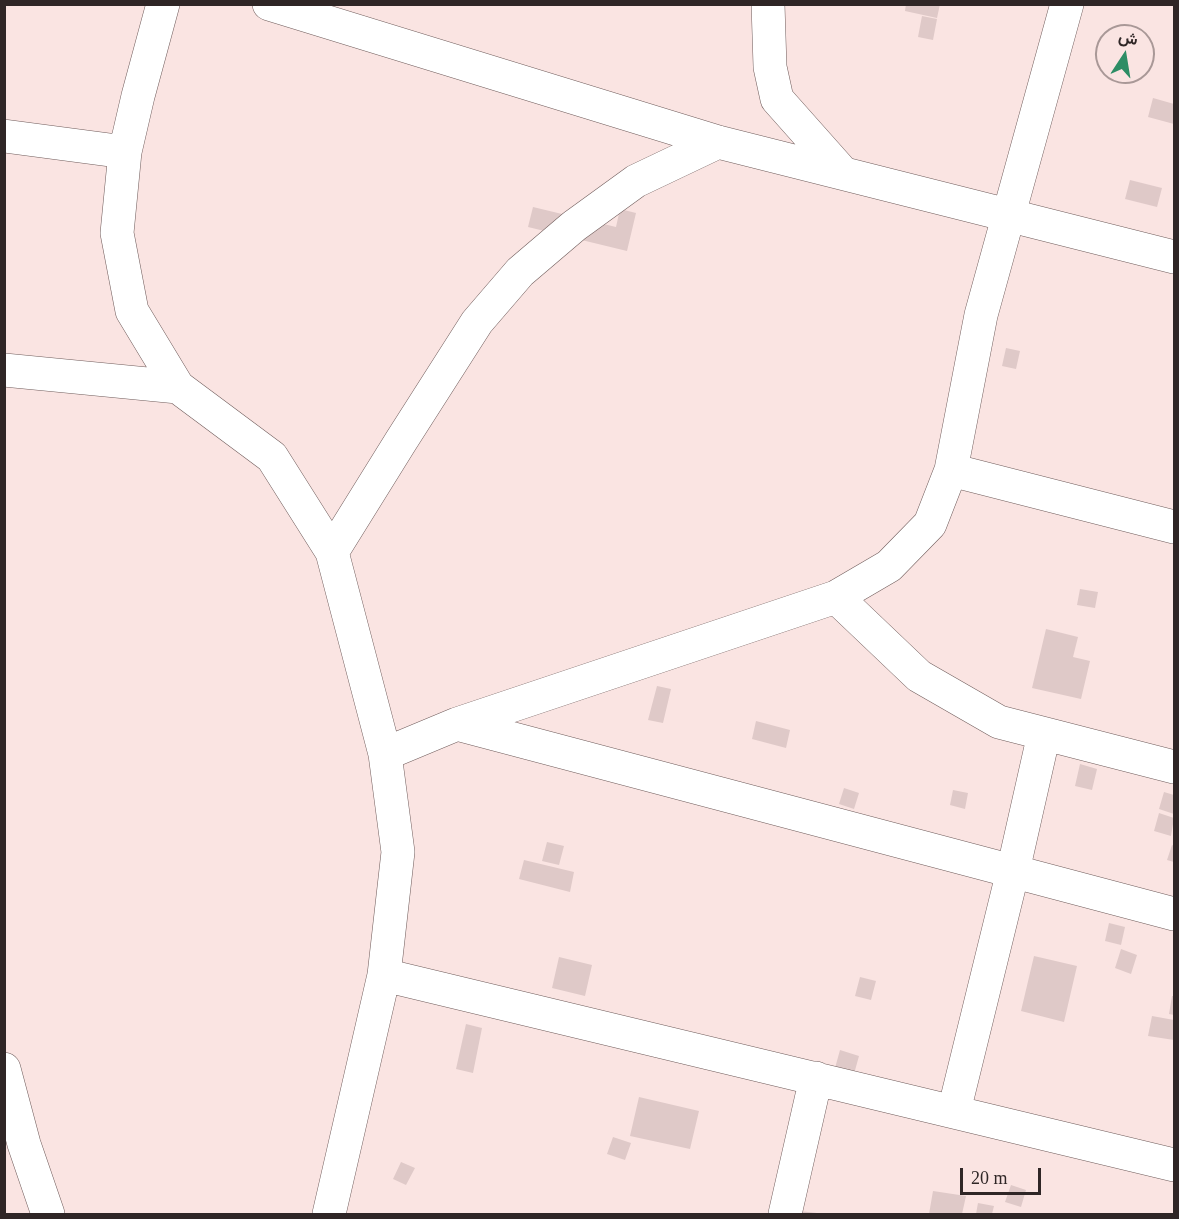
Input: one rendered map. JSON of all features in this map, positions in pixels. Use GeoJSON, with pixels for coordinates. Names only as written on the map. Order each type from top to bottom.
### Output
{"type":"FeatureCollection","features":[{"type":"Feature","properties":{"kind":"street"},"geometry":{"type":"LineString","coordinates":[[164,4],[125,152],[117,233],[132,311],[178,387],[272,457],[332,552],[385,754],[398,852],[384,975],[329,1215]]}},
{"type":"Feature","properties":{"kind":"street"},"geometry":{"type":"LineString","coordinates":[[269,4],[718,142],[841,171],[1174,257]]}},
{"type":"Feature","properties":{"kind":"street"},"geometry":{"type":"LineString","coordinates":[[768,4],[770,67],[777,99],[841,171]]}},
{"type":"Feature","properties":{"kind":"street"},"geometry":{"type":"LineString","coordinates":[[385,754],[457,724],[836,597],[889,566],[930,524],[951,470],[981,315],[1067,4]]}},
{"type":"Feature","properties":{"kind":"street"},"geometry":{"type":"LineString","coordinates":[[4,136],[125,152]]}},
{"type":"Feature","properties":{"kind":"street"},"geometry":{"type":"LineString","coordinates":[[332,552],[477,322],[520,272],[574,226],[636,181],[718,142]]}},
{"type":"Feature","properties":{"kind":"street"},"geometry":{"type":"LineString","coordinates":[[4,370],[178,387]]}},
{"type":"Feature","properties":{"kind":"street"},"geometry":{"type":"LineString","coordinates":[[951,470],[1174,526]]}},
{"type":"Feature","properties":{"kind":"street"},"geometry":{"type":"LineString","coordinates":[[836,597],[919,676],[999,722],[1174,767]]}},
{"type":"Feature","properties":{"kind":"street"},"geometry":{"type":"LineString","coordinates":[[457,724],[1174,914]]}},
{"type":"Feature","properties":{"kind":"street"},"geometry":{"type":"LineString","coordinates":[[954,1111],[1044,734]]}},
{"type":"Feature","properties":{"kind":"street"},"geometry":{"type":"LineString","coordinates":[[384,975],[816,1077],[1174,1165]]}},
{"type":"Feature","properties":{"kind":"street"},"geometry":{"type":"LineString","coordinates":[[4,1069],[24,1144],[48,1215]]}},
{"type":"Feature","properties":{"kind":"street"},"geometry":{"type":"LineString","coordinates":[[785,1215],[816,1077]]}},
{"type":"Feature","properties":{"kind":"building"},"geometry":{"type":"Polygon","coordinates":[[[906,4],[940,4],[937,18],[905,11],[906,4]]]}},
{"type":"Feature","properties":{"kind":"building"},"geometry":{"type":"Polygon","coordinates":[[[922,16],[937,19],[933,40],[918,37],[922,16]]]}},
{"type":"Feature","properties":{"kind":"building"},"geometry":{"type":"Polygon","coordinates":[[[1153,98],[1174,104],[1174,124],[1148,117],[1153,98]]]}},
{"type":"Feature","properties":{"kind":"building"},"geometry":{"type":"Polygon","coordinates":[[[1130,180],[1162,188],[1157,207],[1125,199],[1130,180]]]}},
{"type":"Feature","properties":{"kind":"building"},"geometry":{"type":"Polygon","coordinates":[[[533,207],[616,227],[620,209],[636,213],[627,251],[528,227],[533,207]]]}},
{"type":"Feature","properties":{"kind":"building"},"geometry":{"type":"Polygon","coordinates":[[[1006,348],[1020,351],[1016,369],[1002,366],[1006,348]]]}},
{"type":"Feature","properties":{"kind":"building"},"geometry":{"type":"Polygon","coordinates":[[[1080,589],[1098,592],[1095,608],[1077,605],[1080,589]]]}},
{"type":"Feature","properties":{"kind":"building"},"geometry":{"type":"Polygon","coordinates":[[[1046,629],[1078,637],[1073,657],[1090,661],[1081,699],[1032,688],[1046,629]]]}},
{"type":"Feature","properties":{"kind":"building"},"geometry":{"type":"Polygon","coordinates":[[[657,686],[671,689],[663,723],[648,720],[657,686]]]}},
{"type":"Feature","properties":{"kind":"building"},"geometry":{"type":"Polygon","coordinates":[[[756,721],[790,730],[786,748],[752,739],[756,721]]]}},
{"type":"Feature","properties":{"kind":"building"},"geometry":{"type":"Polygon","coordinates":[[[1080,764],[1097,769],[1092,790],[1075,786],[1080,764]]]}},
{"type":"Feature","properties":{"kind":"building"},"geometry":{"type":"Polygon","coordinates":[[[844,788],[859,793],[854,809],[839,804],[844,788]]]}},
{"type":"Feature","properties":{"kind":"building"},"geometry":{"type":"Polygon","coordinates":[[[953,790],[968,793],[965,809],[950,805],[953,790]]]}},
{"type":"Feature","properties":{"kind":"building"},"geometry":{"type":"Polygon","coordinates":[[[1164,792],[1174,795],[1174,814],[1159,809],[1164,792]]]}},
{"type":"Feature","properties":{"kind":"building"},"geometry":{"type":"Polygon","coordinates":[[[1159,813],[1174,818],[1171,836],[1154,831],[1159,813]]]}},
{"type":"Feature","properties":{"kind":"building"},"geometry":{"type":"Polygon","coordinates":[[[547,842],[564,846],[559,865],[542,861],[547,842]]]}},
{"type":"Feature","properties":{"kind":"building"},"geometry":{"type":"Polygon","coordinates":[[[1172,845],[1174,846],[1174,862],[1167,860],[1172,845]]]}},
{"type":"Feature","properties":{"kind":"building"},"geometry":{"type":"Polygon","coordinates":[[[524,860],[574,872],[570,892],[519,879],[524,860]]]}},
{"type":"Feature","properties":{"kind":"building"},"geometry":{"type":"Polygon","coordinates":[[[1109,923],[1125,927],[1121,945],[1105,941],[1109,923]]]}},
{"type":"Feature","properties":{"kind":"building"},"geometry":{"type":"Polygon","coordinates":[[[1121,949],[1137,955],[1131,974],[1115,968],[1121,949]]]}},
{"type":"Feature","properties":{"kind":"building"},"geometry":{"type":"Polygon","coordinates":[[[1034,956],[1077,966],[1064,1022],[1021,1011],[1034,956]]]}},
{"type":"Feature","properties":{"kind":"building"},"geometry":{"type":"Polygon","coordinates":[[[559,957],[592,965],[585,996],[552,988],[559,957]]]}},
{"type":"Feature","properties":{"kind":"building"},"geometry":{"type":"Polygon","coordinates":[[[860,977],[876,981],[871,1000],[855,996],[860,977]]]}},
{"type":"Feature","properties":{"kind":"building"},"geometry":{"type":"Polygon","coordinates":[[[1172,996],[1174,996],[1174,1015],[1169,1014],[1172,996]]]}},
{"type":"Feature","properties":{"kind":"building"},"geometry":{"type":"Polygon","coordinates":[[[1152,1016],[1174,1020],[1174,1040],[1148,1036],[1152,1016]]]}},
{"type":"Feature","properties":{"kind":"building"},"geometry":{"type":"Polygon","coordinates":[[[466,1024],[482,1028],[473,1073],[456,1069],[466,1024]]]}},
{"type":"Feature","properties":{"kind":"building"},"geometry":{"type":"Polygon","coordinates":[[[840,1050],[859,1056],[854,1074],[835,1068],[840,1050]]]}},
{"type":"Feature","properties":{"kind":"building"},"geometry":{"type":"Polygon","coordinates":[[[639,1097],[699,1111],[690,1149],[630,1136],[639,1097]]]}},
{"type":"Feature","properties":{"kind":"building"},"geometry":{"type":"Polygon","coordinates":[[[613,1137],[631,1143],[625,1160],[607,1154],[613,1137]]]}},
{"type":"Feature","properties":{"kind":"building"},"geometry":{"type":"Polygon","coordinates":[[[401,1162],[415,1168],[406,1185],[393,1179],[401,1162]]]}},
{"type":"Feature","properties":{"kind":"building"},"geometry":{"type":"Polygon","coordinates":[[[1011,1185],[1026,1190],[1021,1207],[1005,1202],[1011,1185]]]}},
{"type":"Feature","properties":{"kind":"building"},"geometry":{"type":"Polygon","coordinates":[[[933,1191],[966,1196],[962,1214],[929,1214],[933,1191]]]}},
{"type":"Feature","properties":{"kind":"building"},"geometry":{"type":"Polygon","coordinates":[[[978,1203],[994,1206],[992,1214],[976,1214],[978,1203]]]}},
{"type":"Feature","properties":{"kind":"building"},"geometry":{"type":"Polygon","coordinates":[[[799,1211],[817,1213],[817,1214],[798,1214],[799,1211]]]}}]}
